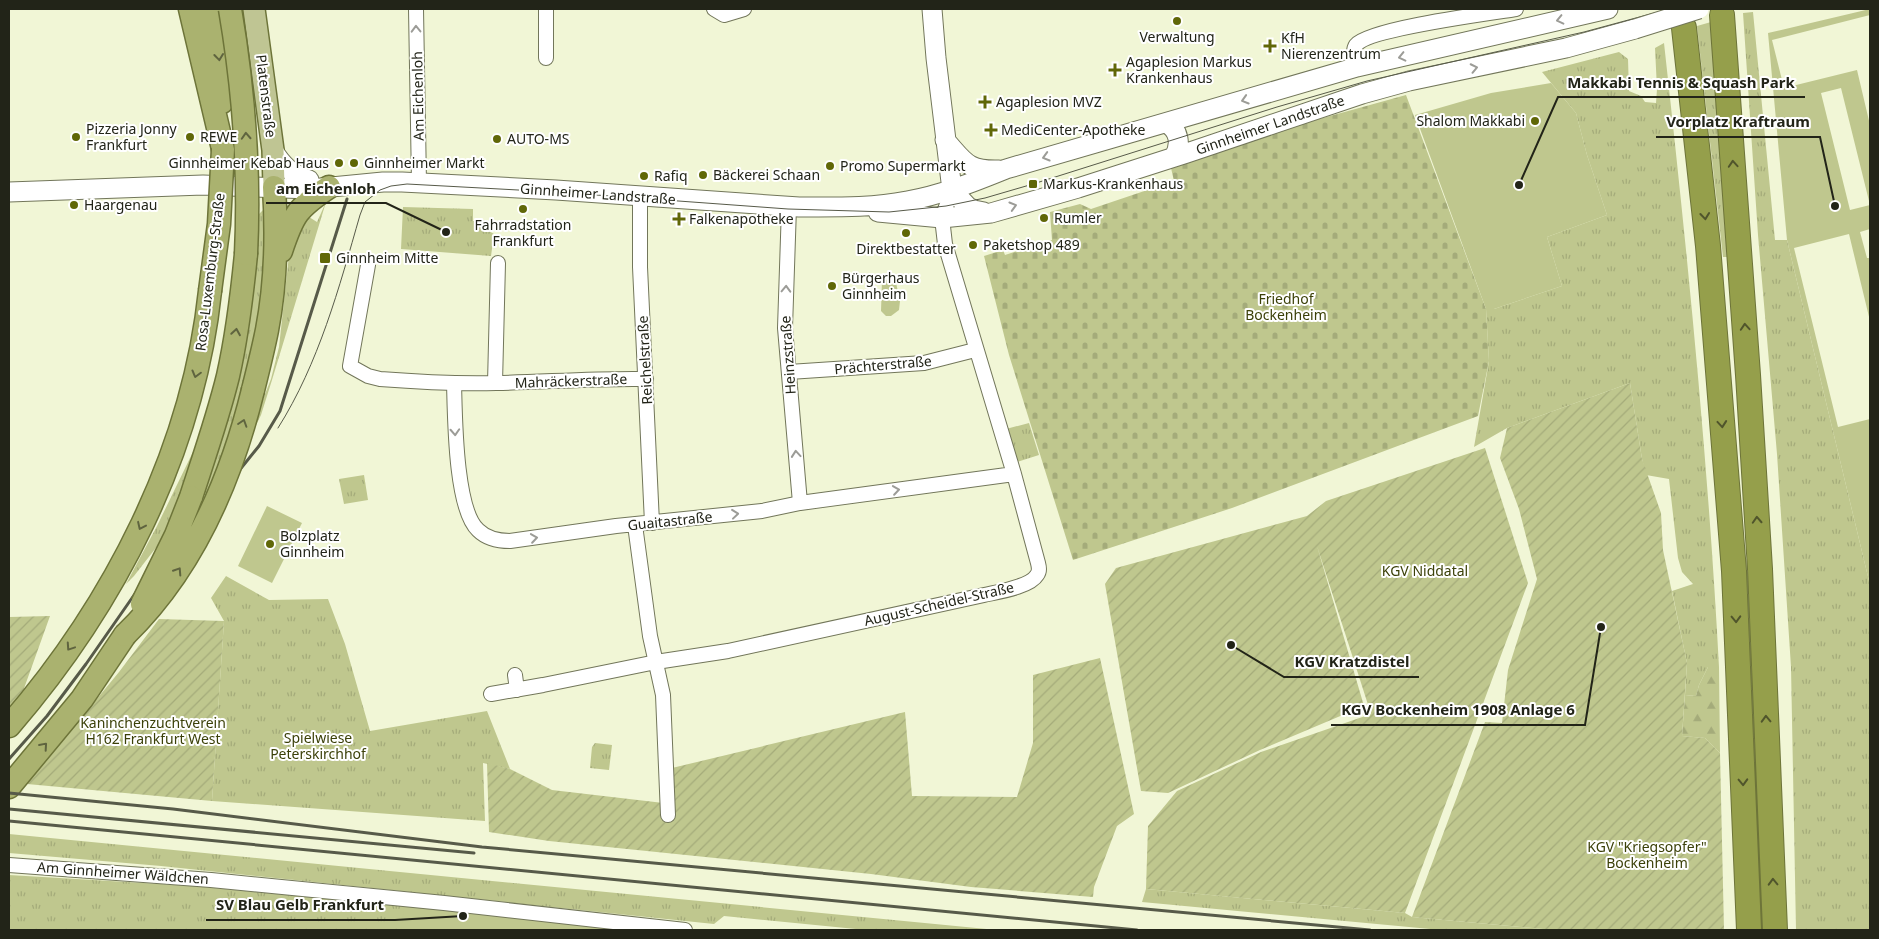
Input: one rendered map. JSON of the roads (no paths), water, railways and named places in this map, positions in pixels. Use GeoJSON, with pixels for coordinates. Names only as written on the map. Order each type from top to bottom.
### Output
{"type":"FeatureCollection","features":[{"type":"Feature","properties":{"kind":"highway"},"geometry":{"type":"LineString","coordinates":[[190,9],[223,148]]}},
{"type":"Feature","properties":{"kind":"highway","name":"Rosa-Luxemburg-Straße"},"geometry":{"type":"LineString","coordinates":[[9,726],[59,664],[97,607],[135,539],[172,452],[197,371],[206,332],[219,224],[223,148],[220,71],[212,9]]}},
{"type":"Feature","properties":{"kind":"highway","name":"Rosa-Luxemburg-Straße"},"geometry":{"type":"LineString","coordinates":[[9,787],[60,728],[104,669],[125,635],[176,534],[191,497],[211,437],[228,376],[234,345],[246,254],[248,194],[245,120],[230,9]]}},
{"type":"Feature","properties":{"kind":"highway"},"geometry":{"type":"LineString","coordinates":[[1722,15],[1760,569],[1775,930]]}},
{"type":"Feature","properties":{"kind":"highway"},"geometry":{"type":"LineString","coordinates":[[1684,28],[1708,246],[1734,571],[1749,930]]}},
{"type":"Feature","properties":{"kind":"highway"},"geometry":{"type":"LineString","coordinates":[[274,271],[287,232],[297,213],[319,184]]}},
{"type":"Feature","properties":{"kind":"highway"},"geometry":{"type":"LineString","coordinates":[[125,635],[151,608],[169,585],[196,542],[218,497],[250,400],[267,329],[274,271],[276,210],[270,185]]}},
{"type":"Feature","properties":{"kind":"main road","name":"Platenstraße"},"geometry":{"type":"LineString","coordinates":[[254,9],[273,150],[270,185]]}},
{"type":"Feature","properties":{"kind":"main road"},"geometry":{"type":"LineString","coordinates":[[932,9],[952,190],[963,203],[974,210],[991,212]]}},
{"type":"Feature","properties":{"kind":"main road","name":"Ginnheimer Landstraße"},"geometry":{"type":"LineString","coordinates":[[9,192],[203,185],[270,185],[303,189],[319,184],[419,182],[788,206],[840,207],[901,202],[952,190],[1006,169],[1357,67],[1608,9]]}},
{"type":"Feature","properties":{"kind":"main road","name":"Ginnheimer Landstraße"},"geometry":{"type":"LineString","coordinates":[[840,207],[906,216],[942,218],[991,212],[1078,188],[1362,94],[1566,48],[1699,9]]}},
{"type":"Feature","properties":{"kind":"main road"},"geometry":{"type":"LineString","coordinates":[[1166,123],[1174,128],[1179,139],[1174,157]]}},
{"type":"Feature","properties":{"kind":"main road"},"geometry":{"type":"LineString","coordinates":[[945,140],[967,164],[974,168],[986,170],[1006,169]]}},
{"type":"Feature","properties":{"kind":"main road"},"geometry":{"type":"LineString","coordinates":[[273,150],[284,166],[298,176],[319,184]]}},
{"type":"Feature","properties":{"kind":"main road","name":"Ginnheimer Landstraße"},"geometry":{"type":"LineString","coordinates":[[9,179],[18,183],[52,190]]}},
{"type":"Feature","properties":{"kind":"street","name":"Am Eichenloh"},"geometry":{"type":"LineString","coordinates":[[416,9],[419,182]]}},
{"type":"Feature","properties":{"kind":"street"},"geometry":{"type":"LineString","coordinates":[[546,9],[546,58]]}},
{"type":"Feature","properties":{"kind":"street"},"geometry":{"type":"LineString","coordinates":[[714,9],[724,15],[744,9]]}},
{"type":"Feature","properties":{"kind":"street"},"geometry":{"type":"LineString","coordinates":[[1357,67],[1354,48],[1362,40],[1372,35],[1516,9]]}},
{"type":"Feature","properties":{"kind":"street","name":"August-Scheidel-Straße"},"geometry":{"type":"LineString","coordinates":[[656,662],[728,651],[984,595],[1024,584],[1035,578],[1039,570],[1014,474],[947,254],[942,218],[952,190]]}},
{"type":"Feature","properties":{"kind":"street","name":"Reichelstraße"},"geometry":{"type":"LineString","coordinates":[[640,197],[640,267],[652,523]]}},
{"type":"Feature","properties":{"kind":"street","name":"Heinzstraße"},"geometry":{"type":"LineString","coordinates":[[788,206],[785,328],[800,503]]}},
{"type":"Feature","properties":{"kind":"street","name":"Mahräckerstraße"},"geometry":{"type":"LineString","coordinates":[[495,383],[498,263]]}},
{"type":"Feature","properties":{"kind":"street","name":"Mahräckerstraße"},"geometry":{"type":"LineString","coordinates":[[368,265],[350,366],[368,376],[380,379],[454,383],[609,379],[646,380]]}},
{"type":"Feature","properties":{"kind":"street","name":"Prächterstraße"},"geometry":{"type":"LineString","coordinates":[[789,372],[924,363],[975,350]]}},
{"type":"Feature","properties":{"kind":"street","name":"Guaitastraße"},"geometry":{"type":"LineString","coordinates":[[454,383],[455,434],[467,514],[478,530],[491,539],[510,541],[762,511],[800,503],[1014,474]]}},
{"type":"Feature","properties":{"kind":"street"},"geometry":{"type":"LineString","coordinates":[[635,525],[646,611],[663,695],[668,815]]}},
{"type":"Feature","properties":{"kind":"street"},"geometry":{"type":"LineString","coordinates":[[491,694],[656,662]]}},
{"type":"Feature","properties":{"kind":"street"},"geometry":{"type":"LineString","coordinates":[[515,675],[517,690]]}},
{"type":"Feature","properties":{"kind":"street","name":"Am Ginnheimer Wäldchen"},"geometry":{"type":"LineString","coordinates":[[9,865],[211,880],[444,903],[685,930]]}},
{"type":"Feature","properties":{"kind":"tram line"},"geometry":{"type":"LineString","coordinates":[[278,428],[305,378],[316,351],[336,297],[365,202],[380,190],[391,186],[407,184],[555,192],[788,209],[889,212],[946,206],[985,198],[1033,184],[1277,107],[1367,81],[1584,32],[1669,9]]}},
{"type":"Feature","properties":{"kind":"railway"},"geometry":{"type":"LineString","coordinates":[[9,759],[47,716],[86,664],[162,555],[200,511],[238,472],[259,446],[280,411],[347,199]]}},
{"type":"Feature","properties":{"kind":"railway"},"geometry":{"type":"LineString","coordinates":[[9,793],[173,809],[482,847],[1370,930]]}},
{"type":"Feature","properties":{"kind":"railway"},"geometry":{"type":"LineString","coordinates":[[9,809],[474,853]]}},
{"type":"Feature","properties":{"kind":"railway"},"geometry":{"type":"LineString","coordinates":[[9,821],[1137,930]]}},
{"type":"Feature","properties":{"kind":"place","name":"Verwaltung"},"geometry":{"type":"Point","coordinates":[1177,21]}},
{"type":"Feature","properties":{"kind":"place","name":"KfH Nierenzentrum"},"geometry":{"type":"Point","coordinates":[1270,46]}},
{"type":"Feature","properties":{"kind":"place","name":"Agaplesion Markus Krankenhaus"},"geometry":{"type":"Point","coordinates":[1115,70]}},
{"type":"Feature","properties":{"kind":"place","name":"Agaplesion MVZ"},"geometry":{"type":"Point","coordinates":[985,102]}},
{"type":"Feature","properties":{"kind":"place","name":"Shalom Makkabi"},"geometry":{"type":"Point","coordinates":[1535,121]}},
{"type":"Feature","properties":{"kind":"place","name":"MediCenter-Apotheke"},"geometry":{"type":"Point","coordinates":[991,130]}},
{"type":"Feature","properties":{"kind":"place","name":"Pizzeria Jonny Frankfurt"},"geometry":{"type":"Point","coordinates":[76,137]}},
{"type":"Feature","properties":{"kind":"place","name":"REWE"},"geometry":{"type":"Point","coordinates":[190,137]}},
{"type":"Feature","properties":{"kind":"place","name":"AUTO-MS"},"geometry":{"type":"Point","coordinates":[497,139]}},
{"type":"Feature","properties":{"kind":"place","name":"Ginnheimer Kebab Haus"},"geometry":{"type":"Point","coordinates":[339,163]}},
{"type":"Feature","properties":{"kind":"place","name":"Ginnheimer Markt"},"geometry":{"type":"Point","coordinates":[354,163]}},
{"type":"Feature","properties":{"kind":"place","name":"Promo Supermarkt"},"geometry":{"type":"Point","coordinates":[830,166]}},
{"type":"Feature","properties":{"kind":"place","name":"Bäckerei Schaan"},"geometry":{"type":"Point","coordinates":[703,175]}},
{"type":"Feature","properties":{"kind":"place","name":"Rafiq"},"geometry":{"type":"Point","coordinates":[644,176]}},
{"type":"Feature","properties":{"kind":"place","name":"Markus-Krankenhaus"},"geometry":{"type":"Point","coordinates":[1033,184]}},
{"type":"Feature","properties":{"kind":"place","name":"Makkabi Tennis & Squash Park"},"geometry":{"type":"Point","coordinates":[1519,185]}},
{"type":"Feature","properties":{"kind":"place","name":"Haargenau"},"geometry":{"type":"Point","coordinates":[74,205]}},
{"type":"Feature","properties":{"kind":"place","name":"Vorplatz Kraftraum"},"geometry":{"type":"Point","coordinates":[1835,206]}},
{"type":"Feature","properties":{"kind":"place","name":"Fahrradstation Frankfurt"},"geometry":{"type":"Point","coordinates":[523,209]}},
{"type":"Feature","properties":{"kind":"place","name":"Rumler"},"geometry":{"type":"Point","coordinates":[1044,218]}},
{"type":"Feature","properties":{"kind":"place","name":"Falkenapotheke"},"geometry":{"type":"Point","coordinates":[679,219]}},
{"type":"Feature","properties":{"kind":"place","name":"am Eichenloh"},"geometry":{"type":"Point","coordinates":[446,232]}},
{"type":"Feature","properties":{"kind":"place","name":"Direktbestatter"},"geometry":{"type":"Point","coordinates":[906,233]}},
{"type":"Feature","properties":{"kind":"place","name":"Paketshop 489"},"geometry":{"type":"Point","coordinates":[973,245]}},
{"type":"Feature","properties":{"kind":"place","name":"Ginnheim Mitte"},"geometry":{"type":"Point","coordinates":[325,258]}},
{"type":"Feature","properties":{"kind":"place","name":"Bürgerhaus Ginnheim"},"geometry":{"type":"Point","coordinates":[832,286]}},
{"type":"Feature","properties":{"kind":"place","name":"Bolzplatz Ginnheim"},"geometry":{"type":"Point","coordinates":[270,544]}},
{"type":"Feature","properties":{"kind":"place","name":"KGV Bockenheim 1908 Anlage 6"},"geometry":{"type":"Point","coordinates":[1601,627]}},
{"type":"Feature","properties":{"kind":"place","name":"KGV Kratzdistel"},"geometry":{"type":"Point","coordinates":[1231,645]}},
{"type":"Feature","properties":{"kind":"place","name":"SV Blau Gelb Frankfurt"},"geometry":{"type":"Point","coordinates":[463,916]}},
{"type":"Feature","properties":{"kind":"park label","name":"Friedhof Bockenheim"},"geometry":{"type":"Point","coordinates":[1286,308]}},
{"type":"Feature","properties":{"kind":"park label","name":"KGV Niddatal"},"geometry":{"type":"Point","coordinates":[1425,571]}},
{"type":"Feature","properties":{"kind":"park label","name":"Kaninchenzuchtverein H162 Frankfurt West"},"geometry":{"type":"Point","coordinates":[153,732]}},
{"type":"Feature","properties":{"kind":"park label","name":"Spielwiese Peterskirchhof"},"geometry":{"type":"Point","coordinates":[318,746]}},
{"type":"Feature","properties":{"kind":"park label","name":"KGV \"Kriegsopfer\" Bockenheim"},"geometry":{"type":"Point","coordinates":[1647,856]}}]}
